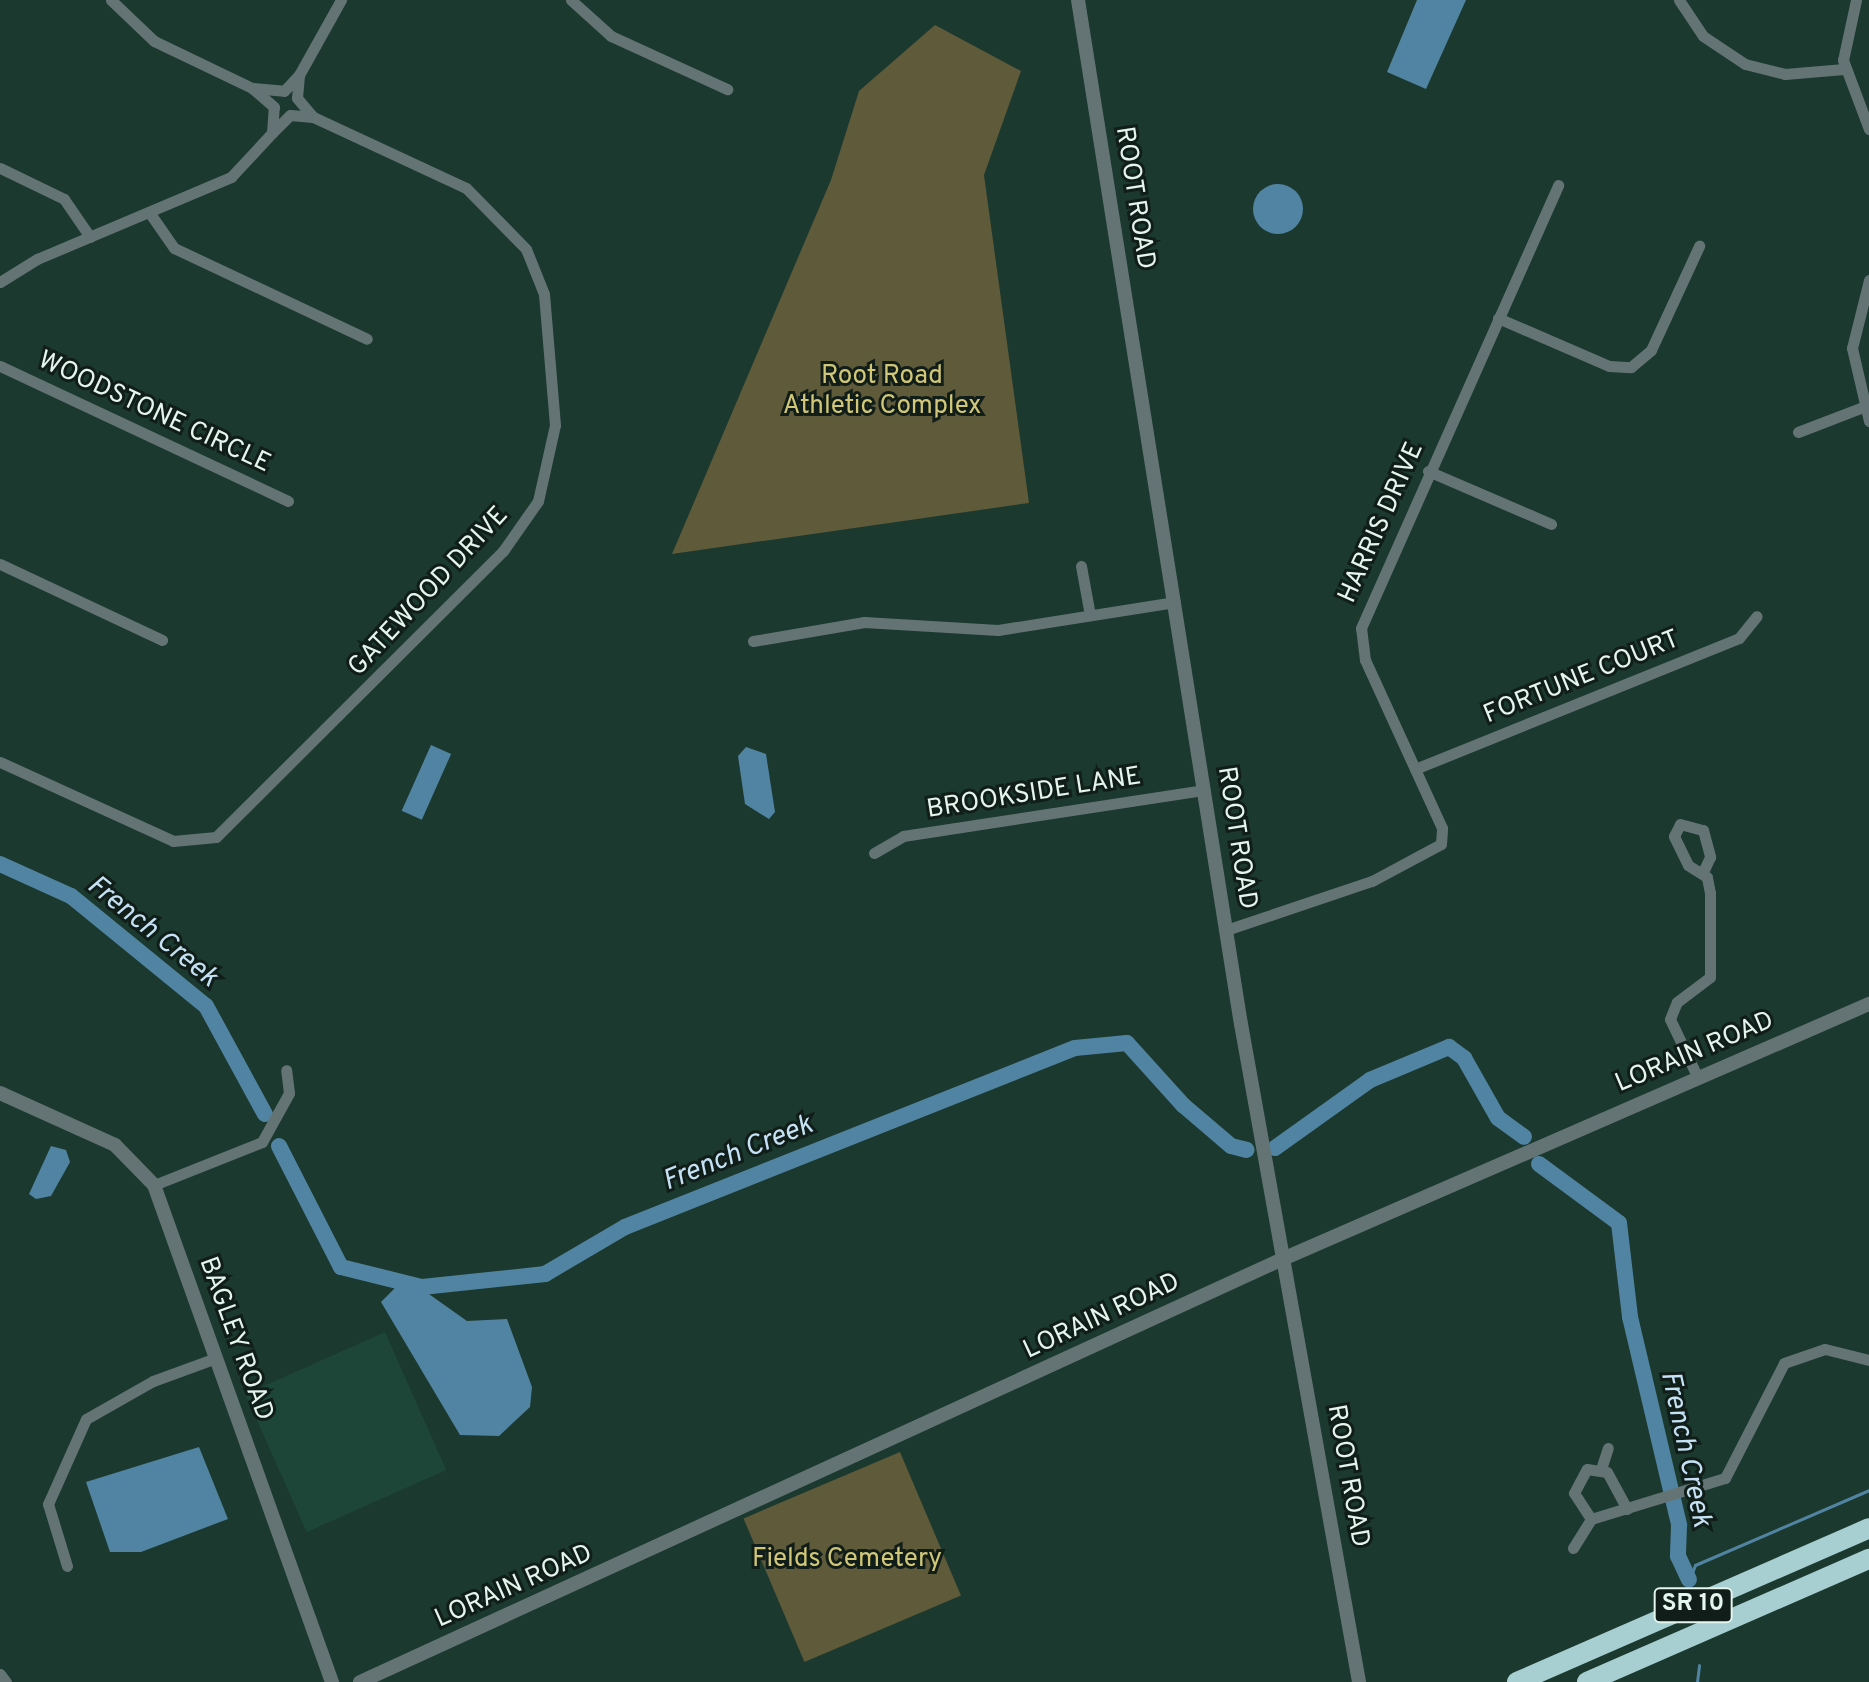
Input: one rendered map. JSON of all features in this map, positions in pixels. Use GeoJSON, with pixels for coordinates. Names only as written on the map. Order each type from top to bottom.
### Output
{"type":"FeatureCollection","features":[{"type":"Feature","properties":{"kind":"highway","name":"SR 10"},"geometry":{"type":"LineString","coordinates":[[1517,1682],[1869,1528]]}},
{"type":"Feature","properties":{"kind":"highway","name":"SR 10"},"geometry":{"type":"LineString","coordinates":[[1587,1682],[1869,1559]]}},
{"type":"Feature","properties":{"kind":"street"},"geometry":{"type":"LineString","coordinates":[[111,0],[154,41],[252,88],[274,107],[290,115]]}},
{"type":"Feature","properties":{"kind":"street"},"geometry":{"type":"LineString","coordinates":[[272,133],[274,107],[299,75],[341,0]]}},
{"type":"Feature","properties":{"kind":"street"},"geometry":{"type":"LineString","coordinates":[[571,0],[605,32],[727,89]]}},
{"type":"Feature","properties":{"kind":"street","name":"ROOT ROAD"},"geometry":{"type":"LineString","coordinates":[[1078,0],[1226,930],[1359,1682]]}},
{"type":"Feature","properties":{"kind":"street"},"geometry":{"type":"LineString","coordinates":[[1679,0],[1703,36],[1745,64],[1785,74],[1844,69]]}},
{"type":"Feature","properties":{"kind":"street"},"geometry":{"type":"LineString","coordinates":[[1856,0],[1844,69],[1869,129]]}},
{"type":"Feature","properties":{"kind":"street"},"geometry":{"type":"LineString","coordinates":[[0,282],[90,237],[239,173],[290,115],[297,98],[299,75]]}},
{"type":"Feature","properties":{"kind":"street"},"geometry":{"type":"LineString","coordinates":[[252,88],[284,91],[297,98]]}},
{"type":"Feature","properties":{"kind":"street","name":"GATEWOOD DRIVE"},"geometry":{"type":"LineString","coordinates":[[297,98],[313,117]]}},
{"type":"Feature","properties":{"kind":"street","name":"GATEWOOD DRIVE"},"geometry":{"type":"LineString","coordinates":[[0,762],[162,838],[195,843],[216,837],[503,551],[538,501],[553,454],[555,414],[544,294],[526,249],[478,196],[313,117],[290,115]]}},
{"type":"Feature","properties":{"kind":"street"},"geometry":{"type":"LineString","coordinates":[[0,168],[64,199],[90,237]]}},
{"type":"Feature","properties":{"kind":"street","name":"HARRIS DRIVE"},"geometry":{"type":"LineString","coordinates":[[1226,930],[1366,884],[1435,851],[1442,828],[1360,634],[1428,471],[1558,185]]}},
{"type":"Feature","properties":{"kind":"street"},"geometry":{"type":"LineString","coordinates":[[149,212],[174,248],[367,339]]}},
{"type":"Feature","properties":{"kind":"street"},"geometry":{"type":"LineString","coordinates":[[1498,318],[1609,366],[1631,367],[1651,350],[1699,246]]}},
{"type":"Feature","properties":{"kind":"street"},"geometry":{"type":"LineString","coordinates":[[1869,280],[1852,348],[1863,407],[1869,421]]}},
{"type":"Feature","properties":{"kind":"street","name":"WOODSTONE CIRCLE"},"geometry":{"type":"LineString","coordinates":[[0,366],[288,501]]}},
{"type":"Feature","properties":{"kind":"street"},"geometry":{"type":"LineString","coordinates":[[1798,432],[1863,407]]}},
{"type":"Feature","properties":{"kind":"street"},"geometry":{"type":"LineString","coordinates":[[1428,471],[1551,524]]}},
{"type":"Feature","properties":{"kind":"street"},"geometry":{"type":"LineString","coordinates":[[0,564],[162,640]]}},
{"type":"Feature","properties":{"kind":"street"},"geometry":{"type":"LineString","coordinates":[[1081,566],[1090,615]]}},
{"type":"Feature","properties":{"kind":"street"},"geometry":{"type":"LineString","coordinates":[[753,641],[864,622],[987,631],[1175,602]]}},
{"type":"Feature","properties":{"kind":"street","name":"FORTUNE COURT"},"geometry":{"type":"LineString","coordinates":[[1415,769],[1739,638],[1757,616]]}},
{"type":"Feature","properties":{"kind":"street","name":"BROOKSIDE LANE"},"geometry":{"type":"LineString","coordinates":[[874,853],[903,836],[1205,790]]}},
{"type":"Feature","properties":{"kind":"street"},"geometry":{"type":"LineString","coordinates":[[1698,1078],[1670,1019],[1677,1002],[1710,977],[1703,872]]}},
{"type":"Feature","properties":{"kind":"street","name":"LORAIN ROAD"},"geometry":{"type":"LineString","coordinates":[[360,1682],[1285,1258],[1869,1004]]}},
{"type":"Feature","properties":{"kind":"street"},"geometry":{"type":"LineString","coordinates":[[154,1185],[262,1142],[289,1093],[286,1070]]}},
{"type":"Feature","properties":{"kind":"street","name":"BAGLEY ROAD"},"geometry":{"type":"LineString","coordinates":[[0,1093],[115,1145],[154,1185],[332,1682]]}},
{"type":"Feature","properties":{"kind":"street"},"geometry":{"type":"LineString","coordinates":[[1573,1548],[1591,1519],[1725,1478],[1784,1363],[1825,1349],[1869,1360]]}},
{"type":"Feature","properties":{"kind":"street"},"geometry":{"type":"LineString","coordinates":[[67,1566],[48,1504],[86,1419],[153,1381],[216,1358]]}},
{"type":"Feature","properties":{"kind":"street"},"geometry":{"type":"LineString","coordinates":[[1601,1469],[1608,1448]]}},
{"type":"Feature","properties":{"kind":"street"},"geometry":{"type":"LineString","coordinates":[[1591,1519],[1573,1486],[1587,1469],[1601,1469]]}},
{"type":"Feature","properties":{"kind":"street"},"geometry":{"type":"LineString","coordinates":[[1601,1469],[1627,1509]]}},
{"type":"Feature","properties":{"kind":"street"},"geometry":{"type":"LineString","coordinates":[[0,1674],[6,1682]]}},
{"type":"Feature","properties":{"kind":"shaded area"},"geometry":{"type":"Polygon","coordinates":[[[385,1332],[446,1470],[307,1532],[245,1394],[385,1332]]]}},
{"type":"Feature","properties":{"kind":"green space","name":"Root Road Athletic Complex"},"geometry":{"type":"Polygon","coordinates":[[[935,25],[1021,71],[984,175],[1029,503],[672,554],[831,180],[859,91],[935,25]]]}},
{"type":"Feature","properties":{"kind":"green space","name":"Fields Cemetery"},"geometry":{"type":"Polygon","coordinates":[[[900,1452],[961,1596],[804,1662],[744,1518],[900,1452]]]}},
{"type":"Feature","properties":{"kind":"water"},"geometry":{"type":"Polygon","coordinates":[[[1417,0],[1466,0],[1426,89],[1387,72],[1417,0]]]}},
{"type":"Feature","properties":{"kind":"water"},"geometry":{"type":"Polygon","coordinates":[[[1278,184],[1296,191],[1303,209],[1296,227],[1278,234],[1260,227],[1253,209],[1260,191],[1278,184]]]}},
{"type":"Feature","properties":{"kind":"water"},"geometry":{"type":"Polygon","coordinates":[[[431,745],[451,754],[422,820],[402,811],[431,745]]]}},
{"type":"Feature","properties":{"kind":"water"},"geometry":{"type":"Polygon","coordinates":[[[746,747],[766,754],[775,812],[769,819],[745,804],[738,756],[746,747]]]}},
{"type":"Feature","properties":{"kind":"water"},"geometry":{"type":"Polygon","coordinates":[[[51,1146],[66,1150],[70,1162],[51,1196],[36,1199],[29,1194],[51,1146]]]}},
{"type":"Feature","properties":{"kind":"water"},"geometry":{"type":"Polygon","coordinates":[[[397,1286],[426,1292],[467,1321],[507,1319],[532,1387],[530,1407],[499,1436],[460,1435],[381,1302],[397,1286]]]}},
{"type":"Feature","properties":{"kind":"water"},"geometry":{"type":"Polygon","coordinates":[[[199,1447],[228,1519],[141,1552],[110,1552],[86,1482],[199,1447]]]}},
{"type":"Feature","properties":{"kind":"waterway","name":"French Creek"},"geometry":{"type":"LineString","coordinates":[[0,864],[71,896],[206,1006],[265,1114]]}},
{"type":"Feature","properties":{"kind":"waterway","name":"French Creek"},"geometry":{"type":"LineString","coordinates":[[279,1146],[341,1267],[422,1287],[545,1274],[625,1227],[1075,1048],[1127,1043],[1183,1105],[1231,1146],[1247,1150]]}},
{"type":"Feature","properties":{"kind":"waterway","name":"French Creek"},"geometry":{"type":"LineString","coordinates":[[1275,1148],[1370,1080],[1449,1047],[1464,1058],[1498,1118],[1524,1137]]}},
{"type":"Feature","properties":{"kind":"waterway","name":"French Creek"},"geometry":{"type":"LineString","coordinates":[[1539,1164],[1619,1223],[1630,1317],[1679,1525],[1678,1556],[1689,1580]]}},
{"type":"Feature","properties":{"kind":"waterway","name":"French Creek"},"geometry":{"type":"LineString","coordinates":[[1689,1580],[1695,1565],[1869,1490]]}},
{"type":"Feature","properties":{"kind":"waterway","name":"French Creek"},"geometry":{"type":"LineString","coordinates":[[1697,1682],[1699,1665]]}}]}
